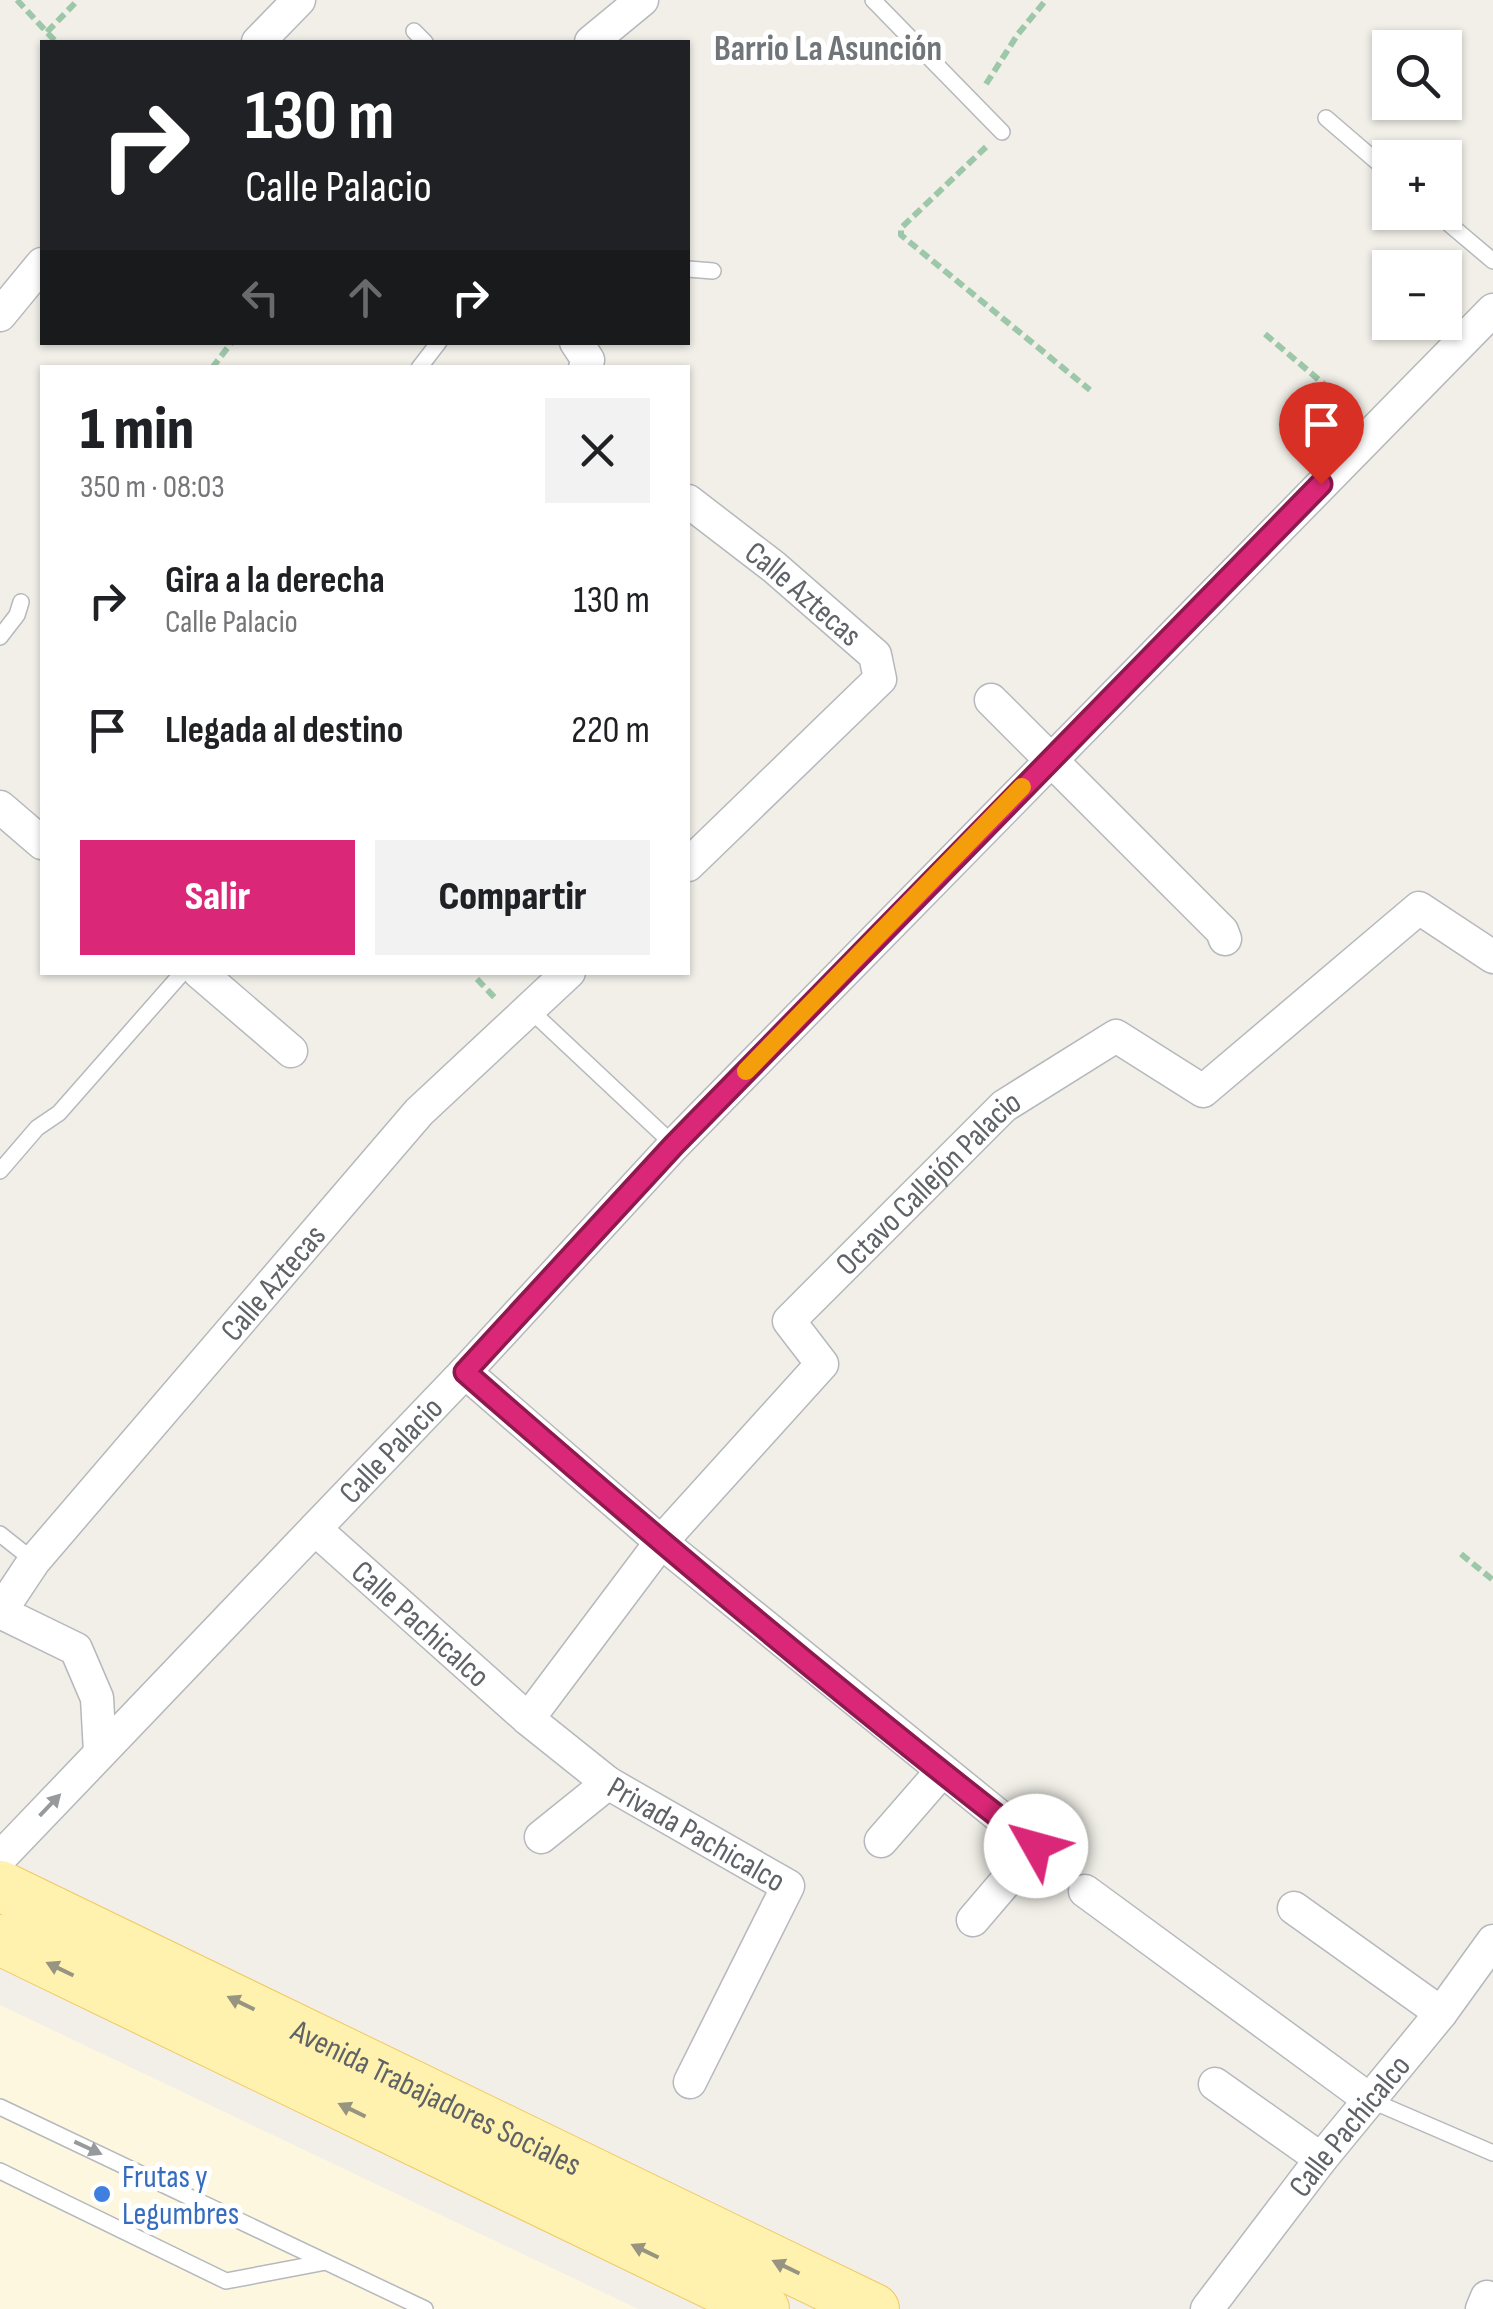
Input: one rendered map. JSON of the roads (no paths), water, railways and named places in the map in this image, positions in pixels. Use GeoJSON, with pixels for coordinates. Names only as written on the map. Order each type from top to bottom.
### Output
{"type":"FeatureCollection","features":[{"type":"Feature","properties":{"kind":"main road","name":"Avenida Trabajadores Sociales"},"geometry":{"type":"LineString","coordinates":[[0,1886],[874,2309]]}},
{"type":"Feature","properties":{"kind":"main road","name":"Avenida Trabajadores Sociales"},"geometry":{"type":"LineString","coordinates":[[0,1940],[764,2309]]}},
{"type":"Feature","properties":{"kind":"street"},"geometry":{"type":"LineString","coordinates":[[260,40],[299,0]]}},
{"type":"Feature","properties":{"kind":"street"},"geometry":{"type":"LineString","coordinates":[[593,40],[642,0]]}},
{"type":"Feature","properties":{"kind":"street"},"geometry":{"type":"LineString","coordinates":[[0,315],[40,266]]}},
{"type":"Feature","properties":{"kind":"street","name":"Calle Palacio"},"geometry":{"type":"LineString","coordinates":[[0,1858],[465,1372],[674,1145],[1493,310]]}},
{"type":"Feature","properties":{"kind":"street","name":"Calle Aztecas"},"geometry":{"type":"LineString","coordinates":[[690,503],[774,567],[876,655],[880,678],[690,864]]}},
{"type":"Feature","properties":{"kind":"street"},"geometry":{"type":"LineString","coordinates":[[991,700],[1222,931],[1225,939]]}},
{"type":"Feature","properties":{"kind":"street"},"geometry":{"type":"LineString","coordinates":[[0,808],[40,841]]}},
{"type":"Feature","properties":{"kind":"street","name":"Octavo Callejón Palacio"},"geometry":{"type":"LineString","coordinates":[[528,1719],[660,1542],[822,1364],[789,1321],[1004,1106],[1116,1036],[1203,1091],[1419,908],[1493,957]]}},
{"type":"Feature","properties":{"kind":"street"},"geometry":{"type":"LineString","coordinates":[[202,975],[291,1051]]}},
{"type":"Feature","properties":{"kind":"street","name":"Calle Aztecas"},"geometry":{"type":"LineString","coordinates":[[0,1612],[34,1561],[419,1112],[566,975]]}},
{"type":"Feature","properties":{"kind":"street"},"geometry":{"type":"LineString","coordinates":[[465,1372],[660,1542],[1036,1846],[974,1920]]}},
{"type":"Feature","properties":{"kind":"street","name":"Calle Pachicalco"},"geometry":{"type":"LineString","coordinates":[[315,1529],[528,1719]]}},
{"type":"Feature","properties":{"kind":"street"},"geometry":{"type":"LineString","coordinates":[[0,1612],[76,1649],[98,1698],[100,1752]]}},
{"type":"Feature","properties":{"kind":"street","name":"Privada Pachicalco"},"geometry":{"type":"LineString","coordinates":[[528,1719],[608,1784],[788,1886],[690,2082]]}},
{"type":"Feature","properties":{"kind":"street"},"geometry":{"type":"LineString","coordinates":[[881,1840],[941,1772]]}},
{"type":"Feature","properties":{"kind":"street"},"geometry":{"type":"LineString","coordinates":[[542,1837],[608,1784]]}},
{"type":"Feature","properties":{"kind":"street"},"geometry":{"type":"LineString","coordinates":[[1086,1891],[1370,2100]]}},
{"type":"Feature","properties":{"kind":"street"},"geometry":{"type":"LineString","coordinates":[[1294,1908],[1441,2013]]}},
{"type":"Feature","properties":{"kind":"street","name":"Calle Pachicalco"},"geometry":{"type":"LineString","coordinates":[[1207,2309],[1321,2159],[1441,2013],[1493,1941]]}},
{"type":"Feature","properties":{"kind":"street"},"geometry":{"type":"LineString","coordinates":[[1215,2084],[1321,2159]]}},
{"type":"Feature","properties":{"kind":"lane"},"geometry":{"type":"LineString","coordinates":[[873,0],[1002,132]]}},
{"type":"Feature","properties":{"kind":"lane"},"geometry":{"type":"LineString","coordinates":[[1326,118],[1372,158]]}},
{"type":"Feature","properties":{"kind":"lane"},"geometry":{"type":"LineString","coordinates":[[1456,230],[1493,262]]}},
{"type":"Feature","properties":{"kind":"lane"},"geometry":{"type":"LineString","coordinates":[[690,270],[714,271]]}},
{"type":"Feature","properties":{"kind":"lane"},"geometry":{"type":"LineString","coordinates":[[421,365],[437,345]]}},
{"type":"Feature","properties":{"kind":"lane"},"geometry":{"type":"LineString","coordinates":[[0,637],[18,615],[22,602]]}},
{"type":"Feature","properties":{"kind":"lane"},"geometry":{"type":"LineString","coordinates":[[0,1171],[181,975]]}},
{"type":"Feature","properties":{"kind":"lane"},"geometry":{"type":"LineString","coordinates":[[528,1009],[674,1145]]}},
{"type":"Feature","properties":{"kind":"lane"},"geometry":{"type":"LineString","coordinates":[[0,1534],[34,1561]]}},
{"type":"Feature","properties":{"kind":"lane"},"geometry":{"type":"LineString","coordinates":[[1370,2100],[1493,2153]]}},
{"type":"Feature","properties":{"kind":"lane"},"geometry":{"type":"LineString","coordinates":[[0,2106],[425,2309]]}},
{"type":"Feature","properties":{"kind":"lane"},"geometry":{"type":"LineString","coordinates":[[0,2172],[226,2281],[326,2262]]}},
{"type":"Feature","properties":{"kind":"place","name":"Frutas y Legumbres"},"geometry":{"type":"Point","coordinates":[102,2194]}},
{"type":"Feature","properties":{"kind":"district","name":"Barrio La Asunción"},"geometry":{"type":"Point","coordinates":[828,48]}}]}
